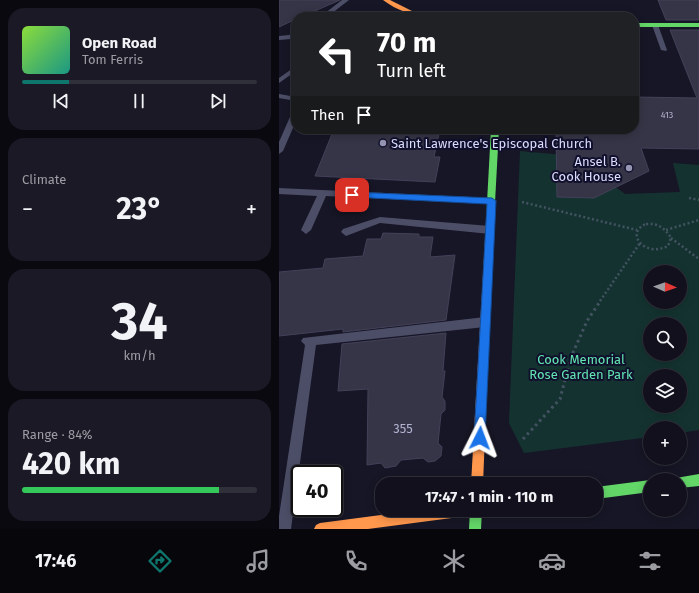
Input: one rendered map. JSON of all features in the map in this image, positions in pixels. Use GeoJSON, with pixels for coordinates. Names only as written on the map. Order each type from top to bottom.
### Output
{"type":"FeatureCollection","features":[{"type":"Feature","properties":{"kind":"street"},"geometry":{"type":"LineString","coordinates":[[386,0],[410,12]]}},
{"type":"Feature","properties":{"kind":"street"},"geometry":{"type":"LineString","coordinates":[[639,24],[699,24]]}},
{"type":"Feature","properties":{"kind":"street"},"geometry":{"type":"LineString","coordinates":[[477,477],[495,134]]}},
{"type":"Feature","properties":{"kind":"street"},"geometry":{"type":"LineString","coordinates":[[687,481],[699,480]]}},
{"type":"Feature","properties":{"kind":"street"},"geometry":{"type":"LineString","coordinates":[[603,492],[643,487]]}},
{"type":"Feature","properties":{"kind":"street"},"geometry":{"type":"LineString","coordinates":[[320,529],[413,517]]}},
{"type":"Feature","properties":{"kind":"street"},"geometry":{"type":"LineString","coordinates":[[475,529],[476,517]]}},
{"type":"Feature","properties":{"kind":"lane"},"geometry":{"type":"LineString","coordinates":[[330,12],[346,0]]}},
{"type":"Feature","properties":{"kind":"lane"},"geometry":{"type":"LineString","coordinates":[[655,24],[664,50]]}},
{"type":"Feature","properties":{"kind":"lane"},"geometry":{"type":"LineString","coordinates":[[279,38],[291,36]]}},
{"type":"Feature","properties":{"kind":"lane"},"geometry":{"type":"LineString","coordinates":[[279,81],[291,72]]}},
{"type":"Feature","properties":{"kind":"lane"},"geometry":{"type":"LineString","coordinates":[[279,96],[291,98]]}},
{"type":"Feature","properties":{"kind":"lane"},"geometry":{"type":"LineString","coordinates":[[279,151],[291,123]]}},
{"type":"Feature","properties":{"kind":"lane"},"geometry":{"type":"LineString","coordinates":[[279,191],[492,201]]}},
{"type":"Feature","properties":{"kind":"lane"},"geometry":{"type":"LineString","coordinates":[[306,230],[323,193]]}},
{"type":"Feature","properties":{"kind":"lane"},"geometry":{"type":"LineString","coordinates":[[346,232],[379,220],[490,230]]}},
{"type":"Feature","properties":{"kind":"lane"},"geometry":{"type":"LineString","coordinates":[[284,529],[309,341],[485,322]]}},
{"type":"Feature","properties":{"kind":"path"},"geometry":{"type":"LineString","coordinates":[[689,198],[699,200]]}},
{"type":"Feature","properties":{"kind":"path"},"geometry":{"type":"LineString","coordinates":[[522,202],[637,230],[645,225],[656,225],[666,230],[671,238],[699,259]]}},
{"type":"Feature","properties":{"kind":"path"},"geometry":{"type":"LineString","coordinates":[[666,230],[699,220]]}},
{"type":"Feature","properties":{"kind":"path"},"geometry":{"type":"LineString","coordinates":[[637,230],[637,238],[649,249],[660,250],[668,246],[671,238]]}},
{"type":"Feature","properties":{"kind":"path"},"geometry":{"type":"LineString","coordinates":[[523,439],[560,399],[571,357],[587,321],[640,242]]}},
{"type":"Feature","properties":{"kind":"green space","name":"Cook Memorial Rose Garden Park"},"geometry":{"type":"Polygon","coordinates":[[[520,151],[574,156],[625,194],[680,192],[673,163],[699,165],[699,430],[687,432],[687,421],[643,421],[643,438],[524,453],[509,423],[520,151]]]}},
{"type":"Feature","properties":{"kind":"building"},"geometry":{"type":"Polygon","coordinates":[[[279,0],[340,0],[312,12],[291,12],[291,21],[279,27],[279,0]]]}},
{"type":"Feature","properties":{"kind":"building"},"geometry":{"type":"Polygon","coordinates":[[[658,0],[699,0],[699,20],[666,20],[658,0]]]}},
{"type":"Feature","properties":{"kind":"building"},"geometry":{"type":"Polygon","coordinates":[[[670,30],[699,30],[699,149],[641,148],[649,171],[594,198],[557,197],[556,134],[639,134],[639,97],[697,98],[670,30]]]}},
{"type":"Feature","properties":{"kind":"building","name":"Saint Lawrence's Episcopal Church"},"geometry":{"type":"Polygon","coordinates":[[[332,134],[439,134],[434,157],[440,157],[435,182],[315,176],[332,134]]]}},
{"type":"Feature","properties":{"kind":"building"},"geometry":{"type":"Polygon","coordinates":[[[383,233],[419,234],[419,237],[433,237],[430,257],[455,255],[446,320],[343,332],[343,329],[279,336],[279,272],[323,268],[325,259],[363,256],[367,239],[381,239],[383,233]]]}},
{"type":"Feature","properties":{"kind":"building"},"geometry":{"type":"Polygon","coordinates":[[[446,333],[443,371],[445,371],[442,397],[445,401],[445,410],[441,414],[438,443],[442,447],[441,456],[435,461],[428,462],[423,458],[401,460],[396,466],[385,468],[381,463],[367,465],[368,389],[338,391],[342,344],[446,333]]]}},
{"type":"Feature","properties":{"kind":"traffic: fast"},"geometry":{"type":"LineString","coordinates":[[639,25],[699,25]]}},
{"type":"Feature","properties":{"kind":"traffic: fast"},"geometry":{"type":"LineString","coordinates":[[489,239],[495,134]]}},
{"type":"Feature","properties":{"kind":"traffic: fast"},"geometry":{"type":"LineString","coordinates":[[687,481],[699,480]]}},
{"type":"Feature","properties":{"kind":"traffic: fast"},"geometry":{"type":"LineString","coordinates":[[603,492],[643,487]]}},
{"type":"Feature","properties":{"kind":"traffic: fast"},"geometry":{"type":"LineString","coordinates":[[475,529],[476,517]]}},
{"type":"Feature","properties":{"kind":"traffic: slow"},"geometry":{"type":"LineString","coordinates":[[386,0],[410,12]]}},
{"type":"Feature","properties":{"kind":"traffic: slow"},"geometry":{"type":"LineString","coordinates":[[477,477],[489,239]]}},
{"type":"Feature","properties":{"kind":"traffic: slow"},"geometry":{"type":"LineString","coordinates":[[320,529],[413,517]]}},
{"type":"Feature","properties":{"kind":"place","name":"Saint Lawrence's Episcopal Church"},"geometry":{"type":"Point","coordinates":[383,143]}},
{"type":"Feature","properties":{"kind":"place","name":"Ansel B. Cook House"},"geometry":{"type":"Point","coordinates":[629,168]}},
{"type":"Feature","properties":{"kind":"route"},"geometry":{"type":"LineString","coordinates":[[352,195],[492,201],[480,438]]}}]}
